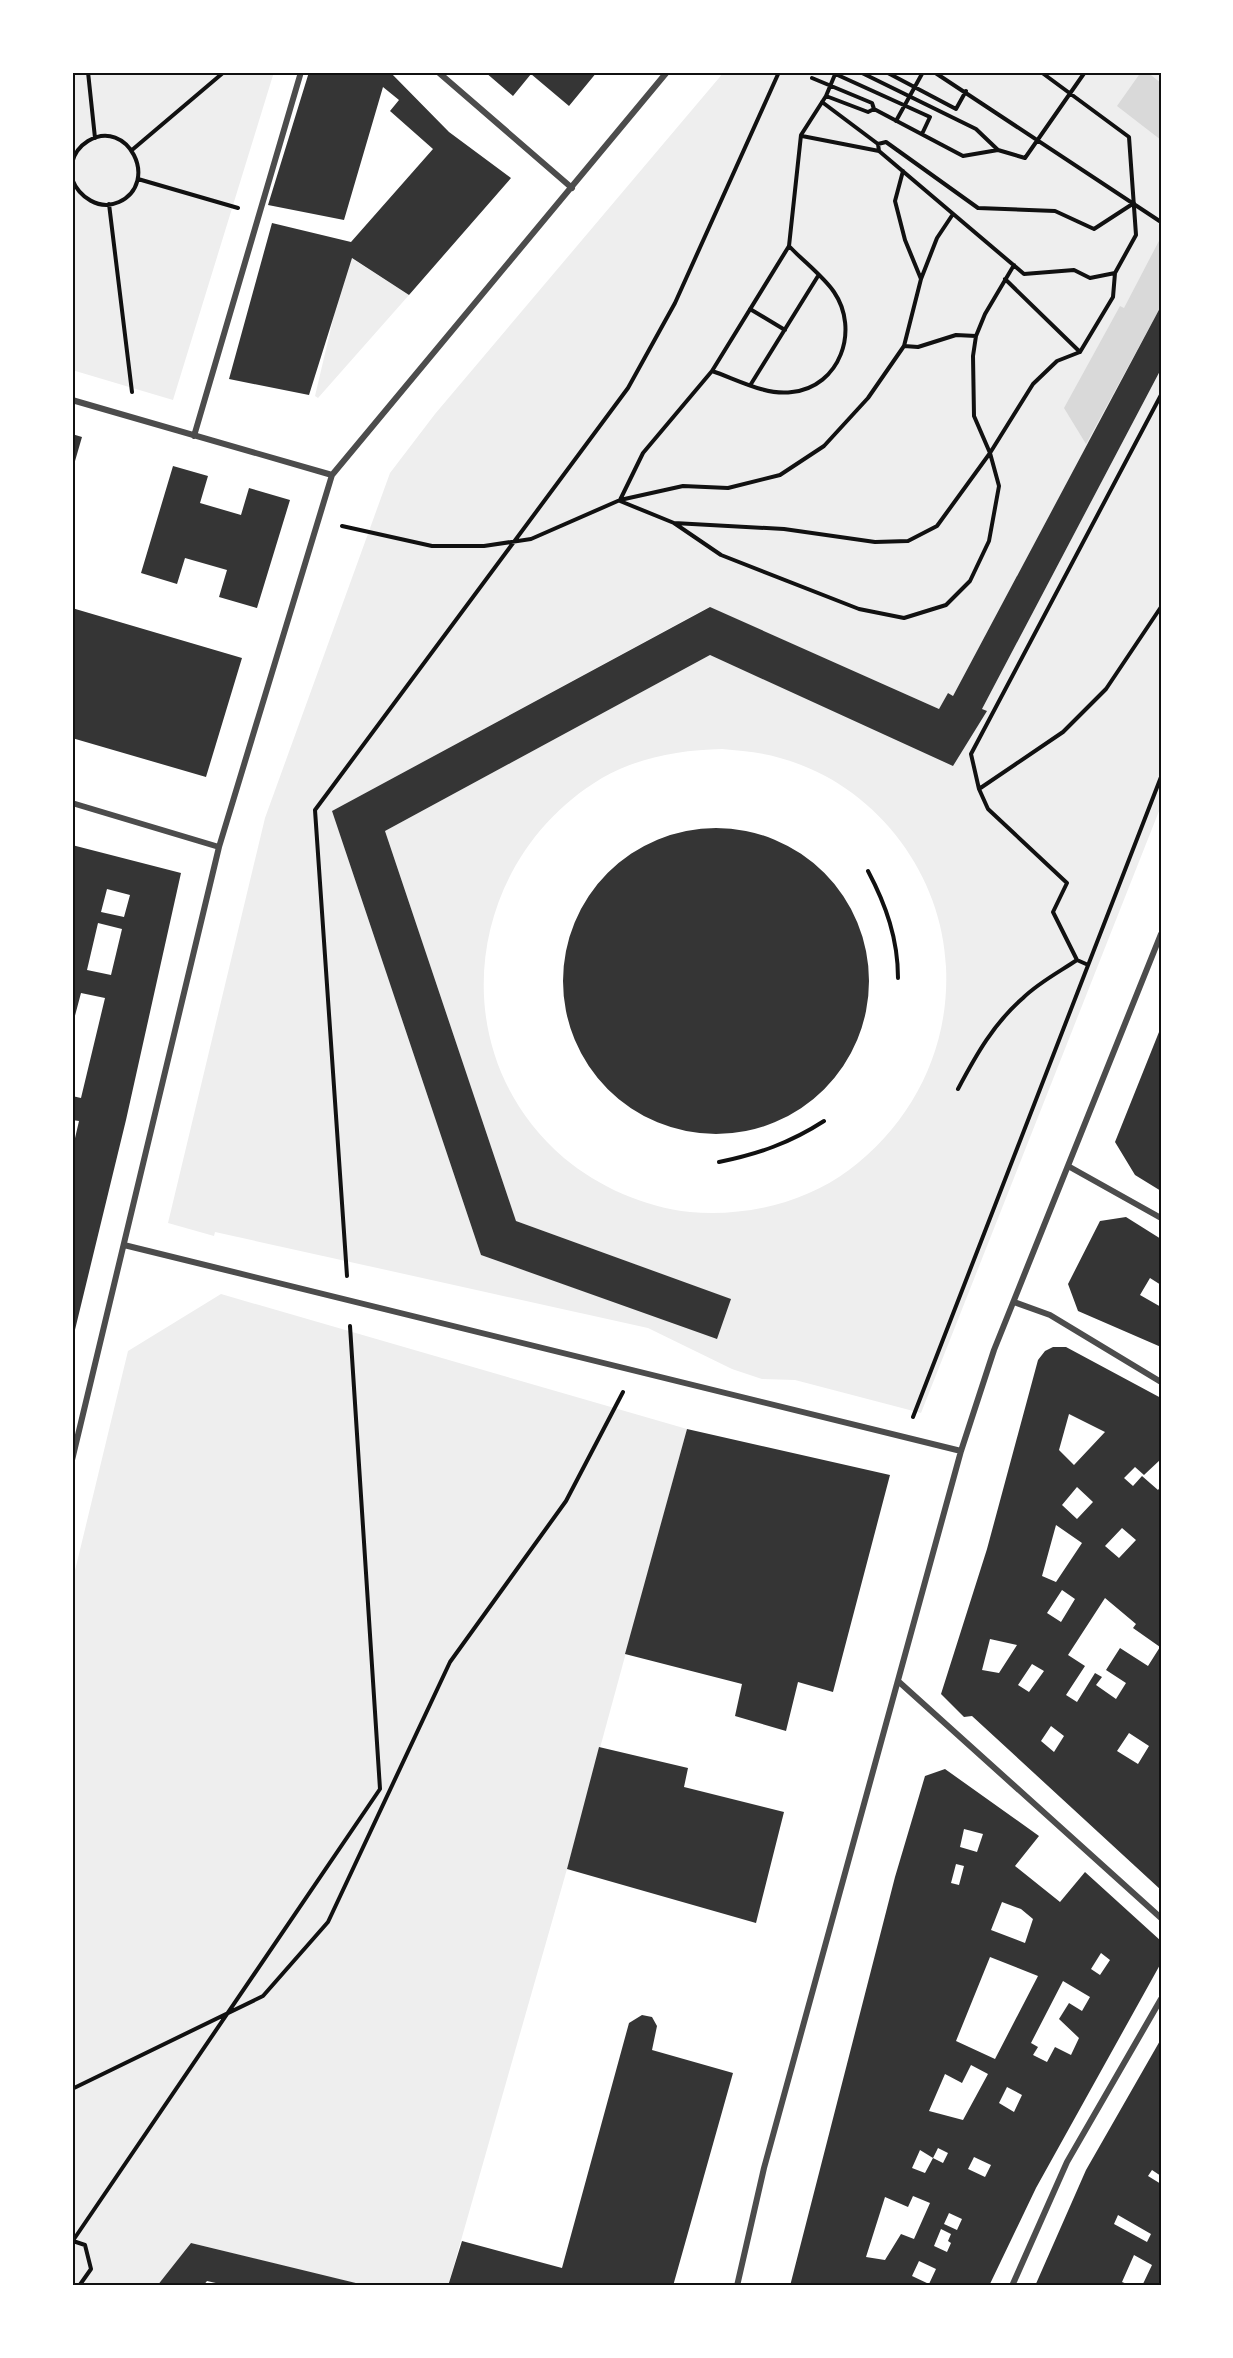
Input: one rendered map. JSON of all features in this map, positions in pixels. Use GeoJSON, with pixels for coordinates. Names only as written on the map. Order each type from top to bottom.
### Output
{"type":"FeatureCollection","features":[{"type":"Feature","properties":{"kind":"street"},"geometry":{"type":"LineString","coordinates":[[194,436],[301,72]]}},
{"type":"Feature","properties":{"kind":"street"},"geometry":{"type":"LineString","coordinates":[[438,72],[572,188]]}},
{"type":"Feature","properties":{"kind":"street"},"geometry":{"type":"LineString","coordinates":[[72,1460],[219,847],[332,475],[667,72]]}},
{"type":"Feature","properties":{"kind":"street"},"geometry":{"type":"LineString","coordinates":[[72,400],[332,475]]}},
{"type":"Feature","properties":{"kind":"street"},"geometry":{"type":"LineString","coordinates":[[72,803],[219,847]]}},
{"type":"Feature","properties":{"kind":"street"},"geometry":{"type":"LineString","coordinates":[[737,2286],[764,2168],[961,1451],[1014,1302],[1161,934]]}},
{"type":"Feature","properties":{"kind":"street"},"geometry":{"type":"LineString","coordinates":[[1068,1166],[1161,1218]]}},
{"type":"Feature","properties":{"kind":"street"},"geometry":{"type":"LineString","coordinates":[[124,1245],[961,1451]]}},
{"type":"Feature","properties":{"kind":"street"},"geometry":{"type":"LineString","coordinates":[[1014,1302],[1050,1315],[1161,1382]]}},
{"type":"Feature","properties":{"kind":"street"},"geometry":{"type":"LineString","coordinates":[[898,1682],[1161,1918]]}},
{"type":"Feature","properties":{"kind":"street"},"geometry":{"type":"LineString","coordinates":[[1012,2286],[1067,2162],[1161,1999]]}},
{"type":"Feature","properties":{"kind":"path"},"geometry":{"type":"LineString","coordinates":[[88,72],[95,138]]}},
{"type":"Feature","properties":{"kind":"path"},"geometry":{"type":"LineString","coordinates":[[132,150],[224,72]]}},
{"type":"Feature","properties":{"kind":"path"},"geometry":{"type":"LineString","coordinates":[[79,2286],[91,2269],[85,2245],[72,2241],[380,1789],[315,810],[628,388],[675,303],[779,72]]}},
{"type":"Feature","properties":{"kind":"path"},"geometry":{"type":"LineString","coordinates":[[860,72],[976,129],[999,150],[1025,158],[1085,72]]}},
{"type":"Feature","properties":{"kind":"path"},"geometry":{"type":"LineString","coordinates":[[886,72],[956,109],[966,91]]}},
{"type":"Feature","properties":{"kind":"path"},"geometry":{"type":"LineString","coordinates":[[896,121],[923,72]]}},
{"type":"Feature","properties":{"kind":"path"},"geometry":{"type":"LineString","coordinates":[[934,72],[1161,222]]}},
{"type":"Feature","properties":{"kind":"path"},"geometry":{"type":"LineString","coordinates":[[675,523],[784,530],[875,542],[908,541],[937,526],[990,453],[1033,384],[1057,361],[1080,352],[1113,297],[1114,273],[1136,235],[1130,138],[1041,72]]}},
{"type":"Feature","properties":{"kind":"path"},"geometry":{"type":"LineString","coordinates":[[620,500],[644,453],[712,371],[789,246],[801,135],[826,96],[834,73],[930,117],[922,134]]}},
{"type":"Feature","properties":{"kind":"path"},"geometry":{"type":"LineString","coordinates":[[812,78],[872,103],[874,109],[963,156],[999,150]]}},
{"type":"Feature","properties":{"kind":"path"},"geometry":{"type":"LineString","coordinates":[[826,96],[868,112],[874,109]]}},
{"type":"Feature","properties":{"kind":"path"},"geometry":{"type":"LineString","coordinates":[[822,102],[878,144],[879,151]]}},
{"type":"Feature","properties":{"kind":"path"},"geometry":{"type":"LineString","coordinates":[[801,135],[879,151],[1024,274],[1074,270],[1090,278],[1114,273]]}},
{"type":"Feature","properties":{"kind":"path"},"geometry":{"type":"LineString","coordinates":[[72,163],[78,150],[95,138],[116,138],[132,150],[137,159],[138,179],[127,196],[109,204],[90,201],[75,188],[72,179]]}},
{"type":"Feature","properties":{"kind":"path"},"geometry":{"type":"LineString","coordinates":[[878,144],[886,142],[978,208],[1055,211],[1094,230],[1134,203]]}},
{"type":"Feature","properties":{"kind":"path"},"geometry":{"type":"LineString","coordinates":[[903,171],[895,201],[905,240],[921,279]]}},
{"type":"Feature","properties":{"kind":"path"},"geometry":{"type":"LineString","coordinates":[[138,179],[239,208]]}},
{"type":"Feature","properties":{"kind":"path"},"geometry":{"type":"LineString","coordinates":[[236,219],[243,197]]}},
{"type":"Feature","properties":{"kind":"path"},"geometry":{"type":"LineString","coordinates":[[109,204],[132,396],[122,393]]}},
{"type":"Feature","properties":{"kind":"path"},"geometry":{"type":"LineString","coordinates":[[318,520],[432,546],[484,546],[531,539],[620,500],[683,486],[728,488],[780,475],[824,446],[868,398],[904,346],[921,279],[938,238],[953,214]]}},
{"type":"Feature","properties":{"kind":"path"},"geometry":{"type":"LineString","coordinates":[[712,371],[771,392],[793,393],[813,385],[831,372],[842,353],[847,332],[844,310],[834,291],[789,246]]}},
{"type":"Feature","properties":{"kind":"path"},"geometry":{"type":"LineString","coordinates":[[620,500],[675,523],[721,555],[859,609],[904,618],[946,605],[970,580],[989,541],[999,486],[990,453],[974,416],[972,376],[975,336],[1014,265]]}},
{"type":"Feature","properties":{"kind":"path"},"geometry":{"type":"LineString","coordinates":[[751,384],[818,276]]}},
{"type":"Feature","properties":{"kind":"path"},"geometry":{"type":"LineString","coordinates":[[1005,279],[1080,352]]}},
{"type":"Feature","properties":{"kind":"path"},"geometry":{"type":"LineString","coordinates":[[750,309],[785,330]]}},
{"type":"Feature","properties":{"kind":"path"},"geometry":{"type":"LineString","coordinates":[[904,346],[918,347],[956,335],[975,336]]}},
{"type":"Feature","properties":{"kind":"path"},"geometry":{"type":"LineString","coordinates":[[1086,964],[1077,960],[1053,912],[1067,883],[987,809],[979,789],[971,754],[1161,395]]}},
{"type":"Feature","properties":{"kind":"path"},"geometry":{"type":"LineString","coordinates":[[979,789],[1063,732],[1106,689],[1161,607]]}},
{"type":"Feature","properties":{"kind":"path"},"geometry":{"type":"LineString","coordinates":[[905,1436],[1086,964],[1161,777]]}},
{"type":"Feature","properties":{"kind":"path"},"geometry":{"type":"LineString","coordinates":[[868,871],[882,897],[891,925],[898,956],[897,978]]}},
{"type":"Feature","properties":{"kind":"path"},"geometry":{"type":"LineString","coordinates":[[958,1089],[998,1022],[1024,996],[1077,960]]}},
{"type":"Feature","properties":{"kind":"path"},"geometry":{"type":"LineString","coordinates":[[719,1162],[774,1149],[799,1138],[824,1121]]}},
{"type":"Feature","properties":{"kind":"path"},"geometry":{"type":"LineString","coordinates":[[72,2089],[263,1996],[328,1922],[450,1662],[566,1501],[635,1371]]}},
{"type":"Feature","properties":{"kind":"shaded area"},"geometry":{"type":"Polygon","coordinates":[[[72,72],[274,72],[173,400],[72,370],[72,72]]]}},
{"type":"Feature","properties":{"kind":"shaded area"},"geometry":{"type":"Polygon","coordinates":[[[724,72],[1161,72],[1161,306],[953,696],[948,693],[939,709],[709,607],[332,811],[481,1255],[717,1338],[730,1299],[516,1221],[385,831],[710,655],[953,765],[986,712],[982,709],[1161,369],[1161,806],[921,1413],[795,1380],[762,1379],[732,1369],[648,1328],[215,1232],[214,1236],[168,1223],[265,818],[390,473],[435,414],[724,72]],[[722,749],[675,753],[630,765],[602,778],[556,814],[521,857],[497,906],[485,959],[485,1013],[498,1065],[524,1115],[564,1158],[607,1187],[656,1206],[711,1213],[753,1210],[794,1199],[832,1181],[872,1151],[909,1106],[923,1081],[942,1026],[946,997],[946,967],[942,931],[931,897],[916,865],[896,836],[872,810],[845,788],[814,770],[773,756],[722,749]]]}},
{"type":"Feature","properties":{"kind":"shaded area"},"geometry":{"type":"Polygon","coordinates":[[[1141,72],[1147,72],[1161,83],[1161,140],[1117,106],[1141,72]]]}},
{"type":"Feature","properties":{"kind":"shaded area"},"geometry":{"type":"Polygon","coordinates":[[[1161,237],[1161,306],[1086,444],[1064,408],[1120,306],[1124,308],[1161,237]]]}},
{"type":"Feature","properties":{"kind":"shaded area"},"geometry":{"type":"Polygon","coordinates":[[[348,256],[409,295],[318,398],[315,396],[348,256]]]}},
{"type":"Feature","properties":{"kind":"shaded area"},"geometry":{"type":"Polygon","coordinates":[[[221,1294],[687,1429],[567,1869],[448,2286],[367,2286],[191,2243],[157,2286],[72,2286],[72,1583],[128,1351],[221,1294]]]}},
{"type":"Feature","properties":{"kind":"building"},"geometry":{"type":"Polygon","coordinates":[[[309,72],[390,72],[449,132],[511,178],[409,295],[352,258],[309,395],[229,379],[272,223],[351,242],[433,149],[390,111],[399,100],[383,87],[344,220],[268,205],[309,72]]]}},
{"type":"Feature","properties":{"kind":"building"},"geometry":{"type":"Polygon","coordinates":[[[485,72],[597,72],[569,106],[531,74],[513,96],[485,72]]]}},
{"type":"Feature","properties":{"kind":"building"},"geometry":{"type":"Polygon","coordinates":[[[1161,306],[1161,369],[982,709],[987,711],[953,766],[710,655],[385,831],[516,1221],[731,1299],[717,1339],[481,1255],[332,811],[710,607],[939,709],[948,693],[953,696],[1161,306]]]}},
{"type":"Feature","properties":{"kind":"building"},"geometry":{"type":"Polygon","coordinates":[[[72,434],[82,437],[73,468],[72,468],[72,434]]]}},
{"type":"Feature","properties":{"kind":"building"},"geometry":{"type":"Polygon","coordinates":[[[173,466],[208,476],[200,503],[241,515],[249,488],[290,500],[257,608],[219,597],[227,570],[185,558],[177,584],[141,573],[173,466]]]}},
{"type":"Feature","properties":{"kind":"building"},"geometry":{"type":"Polygon","coordinates":[[[72,608],[242,658],[206,777],[72,738],[72,608]]]}},
{"type":"Feature","properties":{"kind":"building"},"geometry":{"type":"Polygon","coordinates":[[[716,828],[746,831],[775,840],[801,854],[824,873],[843,896],[857,922],[866,951],[869,981],[866,1011],[857,1040],[843,1066],[824,1089],[801,1108],[775,1122],[746,1131],[716,1134],[686,1131],[657,1122],[631,1108],[608,1089],[589,1066],[575,1040],[566,1011],[563,981],[566,951],[575,922],[589,896],[608,873],[631,854],[657,840],[686,831],[716,828]]]}},
{"type":"Feature","properties":{"kind":"building"},"geometry":{"type":"Polygon","coordinates":[[[72,845],[181,873],[126,1120],[73,1338],[72,1151],[79,1121],[72,1120],[72,1096],[81,1098],[105,998],[81,993],[72,1027],[72,845]],[[107,889],[101,912],[124,917],[130,895],[107,889]],[[98,923],[87,970],[111,975],[122,929],[98,923]]]}},
{"type":"Feature","properties":{"kind":"building"},"geometry":{"type":"Polygon","coordinates":[[[1161,1027],[1161,1191],[1135,1175],[1115,1142],[1161,1027]]]}},
{"type":"Feature","properties":{"kind":"building"},"geometry":{"type":"Polygon","coordinates":[[[1126,1217],[1161,1239],[1161,1285],[1150,1278],[1140,1295],[1161,1307],[1161,1347],[1078,1311],[1068,1284],[1100,1221],[1126,1217]]]}},
{"type":"Feature","properties":{"kind":"building"},"geometry":{"type":"Polygon","coordinates":[[[1053,1347],[1066,1347],[1161,1398],[1161,1459],[1144,1475],[1135,1467],[1124,1478],[1133,1486],[1142,1476],[1158,1490],[1161,1486],[1161,1890],[972,1716],[964,1717],[941,1694],[987,1549],[1038,1360],[1045,1351],[1053,1347]],[[1069,1414],[1059,1450],[1074,1465],[1105,1432],[1069,1414]],[[1077,1487],[1062,1505],[1077,1519],[1093,1502],[1077,1487]],[[1056,1525],[1042,1576],[1056,1582],[1082,1543],[1056,1525]],[[1122,1528],[1105,1546],[1119,1558],[1136,1540],[1122,1528]],[[1062,1590],[1047,1613],[1061,1622],[1075,1599],[1062,1590]],[[1105,1598],[1068,1655],[1085,1666],[1066,1695],[1077,1702],[1095,1673],[1102,1677],[1096,1685],[1116,1699],[1126,1683],[1106,1670],[1120,1648],[1148,1666],[1160,1647],[1133,1628],[1136,1624],[1105,1598]],[[990,1639],[982,1670],[999,1673],[1017,1645],[990,1639]],[[1032,1664],[1018,1685],[1029,1692],[1044,1671],[1032,1664]],[[1051,1726],[1041,1741],[1054,1752],[1064,1736],[1051,1726]],[[1129,1733],[1117,1751],[1138,1764],[1149,1746],[1129,1733]]]}},
{"type":"Feature","properties":{"kind":"building"},"geometry":{"type":"Polygon","coordinates":[[[687,1429],[890,1475],[833,1692],[798,1682],[786,1731],[735,1716],[742,1684],[625,1654],[687,1429]]]}},
{"type":"Feature","properties":{"kind":"building"},"geometry":{"type":"Polygon","coordinates":[[[599,1747],[688,1768],[684,1787],[784,1812],[756,1923],[567,1869],[599,1747]]]}},
{"type":"Feature","properties":{"kind":"building"},"geometry":{"type":"Polygon","coordinates":[[[945,1769],[1039,1836],[1015,1866],[1060,1902],[1085,1872],[1161,1941],[1161,1963],[1036,2188],[989,2286],[790,2286],[895,1877],[925,1776],[945,1769]],[[964,1829],[960,1847],[977,1852],[983,1834],[964,1829]],[[956,1864],[951,1883],[959,1885],[964,1866],[956,1864]],[[1002,1902],[991,1930],[1025,1943],[1033,1919],[1021,1909],[1002,1902]],[[1101,1953],[1091,1969],[1100,1975],[1110,1960],[1101,1953]],[[990,1957],[956,2041],[995,2059],[1038,1976],[990,1957]],[[1063,1981],[1031,2043],[1038,2047],[1033,2055],[1047,2062],[1055,2047],[1071,2055],[1079,2038],[1059,2019],[1069,2003],[1082,2011],[1090,1997],[1063,1981]],[[971,2065],[962,2083],[945,2074],[929,2111],[963,2120],[988,2074],[971,2065]],[[1007,2087],[999,2103],[1014,2112],[1022,2095],[1007,2087]],[[938,2148],[933,2158],[943,2163],[948,2153],[938,2148]],[[920,2150],[912,2168],[925,2173],[933,2158],[920,2150]],[[974,2157],[968,2169],[985,2177],[991,2165],[974,2157]],[[913,2196],[908,2207],[885,2197],[866,2257],[885,2260],[901,2234],[914,2239],[930,2203],[913,2196]],[[949,2213],[944,2224],[957,2230],[962,2219],[949,2213]],[[941,2229],[934,2246],[947,2252],[951,2243],[948,2241],[951,2234],[941,2229]],[[919,2261],[912,2276],[929,2284],[936,2269],[919,2261]]]}},
{"type":"Feature","properties":{"kind":"building"},"geometry":{"type":"Polygon","coordinates":[[[642,2015],[652,2017],[657,2026],[652,2050],[733,2073],[673,2286],[448,2286],[462,2241],[562,2268],[629,2023],[642,2015]]]}},
{"type":"Feature","properties":{"kind":"building"},"geometry":{"type":"Polygon","coordinates":[[[1161,2039],[1161,2176],[1152,2170],[1148,2176],[1161,2184],[1161,2286],[1142,2286],[1152,2265],[1134,2255],[1122,2282],[1132,2286],[1035,2286],[1086,2170],[1161,2039]],[[1118,2215],[1114,2224],[1147,2242],[1151,2234],[1118,2215]]]}},
{"type":"Feature","properties":{"kind":"building"},"geometry":{"type":"Polygon","coordinates":[[[191,2243],[364,2286],[229,2286],[207,2281],[203,2286],[157,2286],[191,2243]]]}}]}
